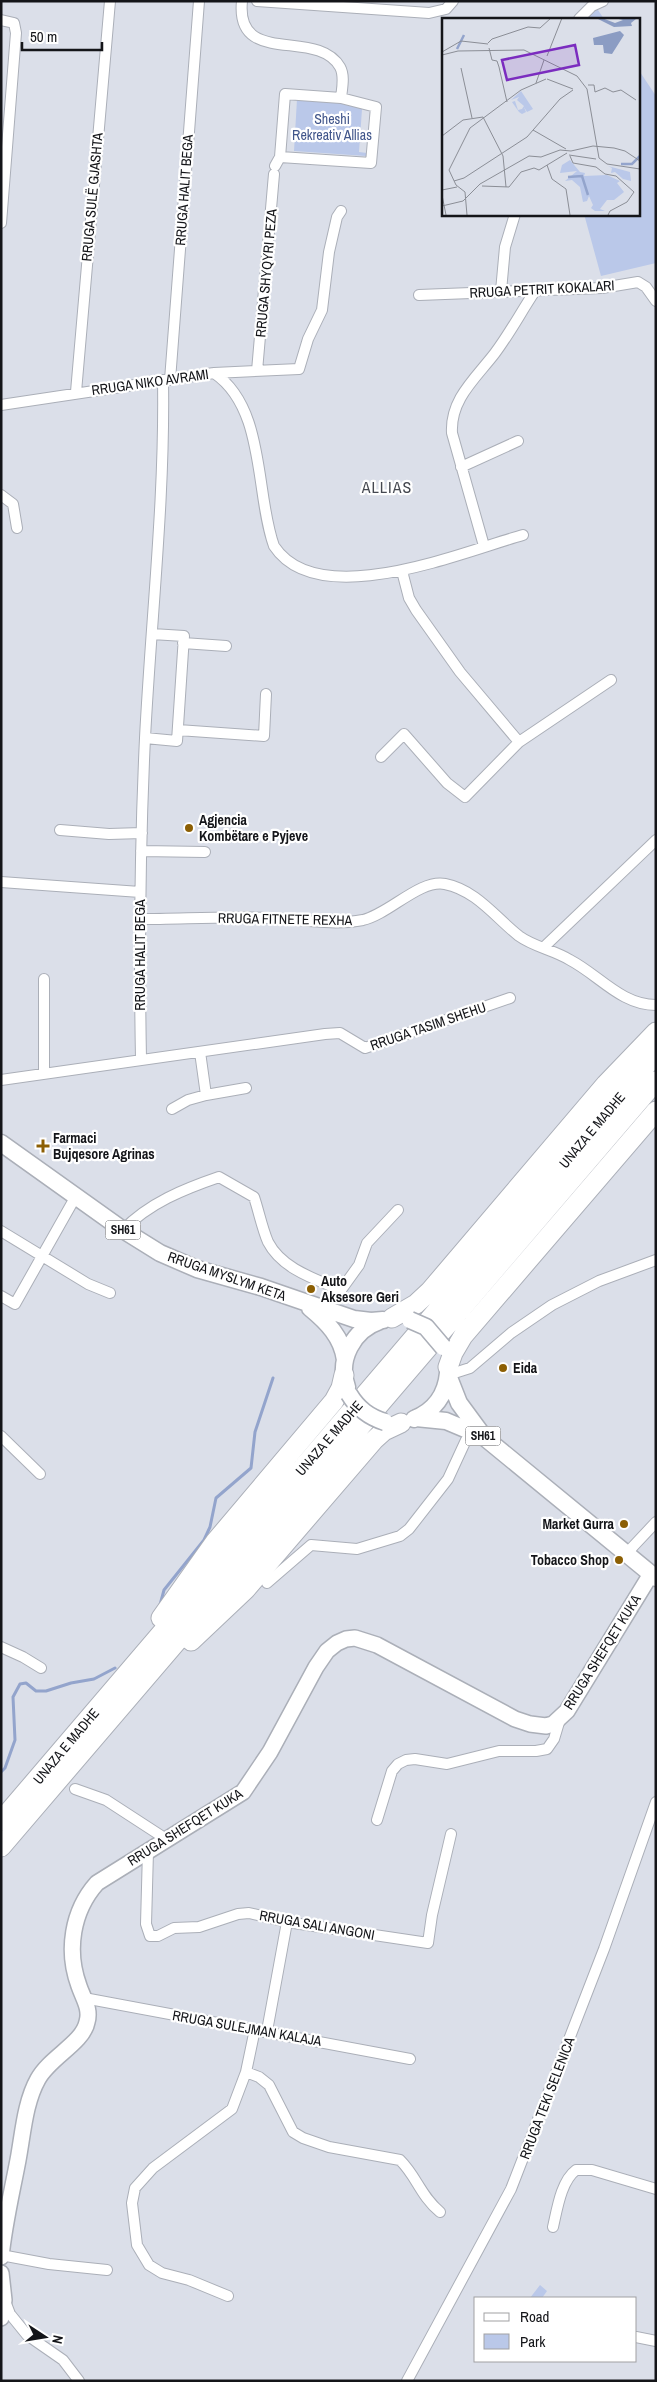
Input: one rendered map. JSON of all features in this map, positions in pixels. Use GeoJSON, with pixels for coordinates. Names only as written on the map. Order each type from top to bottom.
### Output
{"type":"FeatureCollection","features":[{"type":"Feature","properties":{"kind":"highway"},"geometry":{"type":"LineString","coordinates":[[395,1319],[430,1291],[606,1084],[656,1032]]}},
{"type":"Feature","properties":{"kind":"highway","name":"UNAZA E MADHE"},"geometry":{"type":"LineString","coordinates":[[1,1821],[656,1054]]}},
{"type":"Feature","properties":{"kind":"highway","name":"UNAZA E MADHE"},"geometry":{"type":"LineString","coordinates":[[1,1847],[656,1081]]}},
{"type":"Feature","properties":{"kind":"highway"},"geometry":{"type":"LineString","coordinates":[[448,1371],[453,1353],[463,1336],[656,1111]]}},
{"type":"Feature","properties":{"kind":"highway"},"geometry":{"type":"LineString","coordinates":[[1,1808],[146,1638],[215,1542],[326,1412],[338,1396],[344,1368]]}},
{"type":"Feature","properties":{"kind":"highway"},"geometry":{"type":"LineString","coordinates":[[1,1858],[169,1665],[246,1589],[374,1440],[384,1431],[401,1421]]}},
{"type":"Feature","properties":{"kind":"main road","name":"RRUGA MYSLYM KETA"},"geometry":{"type":"LineString","coordinates":[[1,1143],[123,1230],[178,1262],[354,1319],[371,1321],[395,1319]]}},
{"type":"Feature","properties":{"kind":"main road"},"geometry":{"type":"LineString","coordinates":[[304,1303],[334,1331],[341,1342],[344,1368],[350,1394],[354,1402],[368,1415],[401,1421],[428,1412],[438,1401],[448,1371],[443,1347],[426,1327],[395,1319],[366,1328],[354,1340],[344,1368]]}},
{"type":"Feature","properties":{"kind":"main road","name":"SH61"},"geometry":{"type":"LineString","coordinates":[[448,1371],[459,1403],[484,1437]]}},
{"type":"Feature","properties":{"kind":"main road","name":"SH61"},"geometry":{"type":"LineString","coordinates":[[401,1421],[446,1422],[484,1437]]}},
{"type":"Feature","properties":{"kind":"main road"},"geometry":{"type":"LineString","coordinates":[[484,1437],[653,1576]]}},
{"type":"Feature","properties":{"kind":"street","name":"RRUGA SULË GJASHTA"},"geometry":{"type":"LineString","coordinates":[[76,392],[110,1]]}},
{"type":"Feature","properties":{"kind":"street","name":"RRUGA HALIT BEGA"},"geometry":{"type":"LineString","coordinates":[[141,1059],[140,892],[145,738],[166,380],[199,1]]}},
{"type":"Feature","properties":{"kind":"street"},"geometry":{"type":"LineString","coordinates":[[242,1],[242,20],[252,35],[272,43],[317,50],[334,60],[340,68],[342,78],[341,98]]}},
{"type":"Feature","properties":{"kind":"street"},"geometry":{"type":"LineString","coordinates":[[257,1],[326,4],[429,13],[446,9],[453,1]]}},
{"type":"Feature","properties":{"kind":"street"},"geometry":{"type":"LineString","coordinates":[[581,18],[592,6],[603,1]]}},
{"type":"Feature","properties":{"kind":"street"},"geometry":{"type":"LineString","coordinates":[[1,20],[14,23],[16,33],[1,223]]}},
{"type":"Feature","properties":{"kind":"street","name":"RRUGA SHYQYRI PEZA"},"geometry":{"type":"LineString","coordinates":[[257,371],[276,165],[285,94],[341,98],[376,107],[371,163],[276,165]]}},
{"type":"Feature","properties":{"kind":"street","name":"RRUGA NIKO AVRAMI"},"geometry":{"type":"LineString","coordinates":[[1,404],[214,373],[299,369],[308,340],[322,310],[330,252],[337,217],[341,210]]}},
{"type":"Feature","properties":{"kind":"street"},"geometry":{"type":"LineString","coordinates":[[500,291],[505,247],[515,215]]}},
{"type":"Feature","properties":{"kind":"street","name":"RRUGA PETRIT KOKALARI"},"geometry":{"type":"LineString","coordinates":[[419,295],[586,289],[638,282],[646,287],[656,301]]}},
{"type":"Feature","properties":{"kind":"street"},"geometry":{"type":"LineString","coordinates":[[484,546],[452,432],[456,408],[466,389],[514,326],[535,291]]}},
{"type":"Feature","properties":{"kind":"street"},"geometry":{"type":"LineString","coordinates":[[214,373],[232,391],[246,419],[253,439],[271,537],[279,554],[292,565],[320,576],[362,575],[402,571],[524,535]]}},
{"type":"Feature","properties":{"kind":"street"},"geometry":{"type":"LineString","coordinates":[[461,468],[518,441]]}},
{"type":"Feature","properties":{"kind":"street"},"geometry":{"type":"LineString","coordinates":[[1,494],[13,504],[17,528]]}},
{"type":"Feature","properties":{"kind":"street"},"geometry":{"type":"LineString","coordinates":[[402,571],[409,598],[416,610],[460,672],[519,742]]}},
{"type":"Feature","properties":{"kind":"street"},"geometry":{"type":"LineString","coordinates":[[145,738],[177,741],[178,730],[184,636],[152,634]]}},
{"type":"Feature","properties":{"kind":"street"},"geometry":{"type":"LineString","coordinates":[[183,643],[226,646]]}},
{"type":"Feature","properties":{"kind":"street"},"geometry":{"type":"LineString","coordinates":[[381,757],[404,734],[447,784],[465,796],[519,742],[612,680]]}},
{"type":"Feature","properties":{"kind":"street"},"geometry":{"type":"LineString","coordinates":[[178,730],[264,736],[266,694]]}},
{"type":"Feature","properties":{"kind":"street"},"geometry":{"type":"LineString","coordinates":[[60,830],[109,834],[142,833]]}},
{"type":"Feature","properties":{"kind":"street"},"geometry":{"type":"LineString","coordinates":[[544,947],[656,840]]}},
{"type":"Feature","properties":{"kind":"street"},"geometry":{"type":"LineString","coordinates":[[141,851],[205,852]]}},
{"type":"Feature","properties":{"kind":"street"},"geometry":{"type":"LineString","coordinates":[[1,882],[140,892]]}},
{"type":"Feature","properties":{"kind":"street","name":"RRUGA FITNETE REXHA"},"geometry":{"type":"LineString","coordinates":[[140,919],[268,918],[342,923],[381,914],[418,891],[443,884],[468,894],[495,914],[520,937],[534,945],[544,947],[573,961],[616,992],[645,1005],[656,1005]]}},
{"type":"Feature","properties":{"kind":"street"},"geometry":{"type":"LineString","coordinates":[[44,979],[44,1074]]}},
{"type":"Feature","properties":{"kind":"street","name":"RRUGA TASIM SHEHU"},"geometry":{"type":"LineString","coordinates":[[1,1080],[141,1059],[340,1033],[365,1048],[510,998]]}},
{"type":"Feature","properties":{"kind":"street"},"geometry":{"type":"LineString","coordinates":[[200,1052],[206,1095]]}},
{"type":"Feature","properties":{"kind":"street"},"geometry":{"type":"LineString","coordinates":[[172,1109],[188,1100],[246,1088]]}},
{"type":"Feature","properties":{"kind":"street"},"geometry":{"type":"LineString","coordinates":[[123,1230],[146,1210],[189,1188],[219,1177],[254,1197],[267,1240],[279,1258],[307,1276],[342,1290],[359,1265],[367,1242],[398,1210]]}},
{"type":"Feature","properties":{"kind":"street"},"geometry":{"type":"LineString","coordinates":[[1,1296],[15,1304],[76,1196]]}},
{"type":"Feature","properties":{"kind":"street"},"geometry":{"type":"LineString","coordinates":[[1,1231],[88,1284],[110,1292]]}},
{"type":"Feature","properties":{"kind":"street"},"geometry":{"type":"LineString","coordinates":[[448,1371],[470,1368],[511,1333],[552,1305],[606,1278],[656,1260]]}},
{"type":"Feature","properties":{"kind":"street"},"geometry":{"type":"LineString","coordinates":[[1,1436],[40,1474]]}},
{"type":"Feature","properties":{"kind":"street"},"geometry":{"type":"LineString","coordinates":[[267,1584],[311,1544],[357,1549],[400,1536],[409,1529],[448,1479],[466,1440],[484,1437]]}},
{"type":"Feature","properties":{"kind":"street"},"geometry":{"type":"LineString","coordinates":[[626,1554],[656,1522]]}},
{"type":"Feature","properties":{"kind":"street","name":"RRUGA SHEFQET KUKA"},"geometry":{"type":"LineString","coordinates":[[1,2256],[31,2094],[38,2079],[49,2064],[82,2035],[85,2029],[88,2016],[84,1998],[76,1978],[72,1947],[74,1928],[82,1903],[97,1883],[243,1792],[270,1752],[316,1667],[327,1651],[337,1642],[355,1638],[377,1645],[515,1719],[537,1726],[546,1726],[560,1719],[567,1711],[653,1576]]}},
{"type":"Feature","properties":{"kind":"street"},"geometry":{"type":"LineString","coordinates":[[1,1647],[41,1668]]}},
{"type":"Feature","properties":{"kind":"street"},"geometry":{"type":"LineString","coordinates":[[377,1820],[387,1782],[398,1764],[414,1759],[447,1764],[499,1751],[536,1752],[547,1749],[554,1739],[560,1719]]}},
{"type":"Feature","properties":{"kind":"street"},"geometry":{"type":"LineString","coordinates":[[74,1789],[106,1800],[166,1839]]}},
{"type":"Feature","properties":{"kind":"street","name":"RRUGA TEKI SELENICA"},"geometry":{"type":"LineString","coordinates":[[407,2381],[511,2189],[600,1958],[656,1802]]}},
{"type":"Feature","properties":{"kind":"street","name":"RRUGA SALI ANGONI"},"geometry":{"type":"LineString","coordinates":[[148,1851],[146,1924],[150,1936],[158,1936],[174,1928],[199,1927],[238,1914],[249,1913],[287,1922],[428,1943],[433,1907],[452,1834]]}},
{"type":"Feature","properties":{"kind":"street"},"geometry":{"type":"LineString","coordinates":[[266,2031],[287,1922]]}},
{"type":"Feature","properties":{"kind":"street","name":"RRUGA SULEJMAN KALAJA"},"geometry":{"type":"LineString","coordinates":[[84,1998],[410,2059]]}},
{"type":"Feature","properties":{"kind":"street"},"geometry":{"type":"LineString","coordinates":[[228,2296],[189,2280],[162,2273],[149,2265],[137,2245],[132,2203],[135,2188],[153,2168],[232,2110],[246,2072],[255,2029]]}},
{"type":"Feature","properties":{"kind":"street"},"geometry":{"type":"LineString","coordinates":[[246,2072],[259,2077],[269,2085],[293,2132],[315,2144],[400,2160],[407,2167],[427,2201],[440,2212]]}},
{"type":"Feature","properties":{"kind":"street"},"geometry":{"type":"LineString","coordinates":[[553,2227],[568,2179],[576,2170],[592,2170],[656,2189]]}},
{"type":"Feature","properties":{"kind":"street"},"geometry":{"type":"LineString","coordinates":[[1,2256],[49,2264],[106,2270]]}},
{"type":"Feature","properties":{"kind":"street"},"geometry":{"type":"LineString","coordinates":[[1,2273],[4,2300],[1,2318]]}},
{"type":"Feature","properties":{"kind":"street"},"geometry":{"type":"LineString","coordinates":[[4,2300],[10,2314],[22,2330],[37,2343],[63,2360],[79,2381]]}},
{"type":"Feature","properties":{"kind":"street"},"geometry":{"type":"LineString","coordinates":[[637,2337],[656,2340]]}},
{"type":"Feature","properties":{"kind":"green space"},"geometry":{"type":"Polygon","coordinates":[[[596,7],[603,18],[584,18],[596,7]]]}},
{"type":"Feature","properties":{"kind":"green space"},"geometry":{"type":"Polygon","coordinates":[[[640,72],[656,96],[656,263],[601,276],[584,215],[640,215],[640,72]]]}},
{"type":"Feature","properties":{"kind":"green space","name":"Sheshi Rekreativ Allias"},"geometry":{"type":"Polygon","coordinates":[[[297,99],[370,104],[369,109],[362,109],[359,152],[367,153],[366,156],[294,151],[297,99]]]}},
{"type":"Feature","properties":{"kind":"green space"},"geometry":{"type":"Polygon","coordinates":[[[540,2285],[547,2291],[543,2297],[531,2297],[540,2285]]]}},
{"type":"Feature","properties":{"kind":"waterway"},"geometry":{"type":"LineString","coordinates":[[160,1605],[164,1590],[204,1540],[210,1527],[216,1498],[251,1468],[255,1432],[273,1378]]}},
{"type":"Feature","properties":{"kind":"waterway"},"geometry":{"type":"LineString","coordinates":[[1,1772],[5,1768],[15,1740],[13,1697],[20,1684],[26,1683],[36,1691],[46,1691],[71,1683],[94,1679],[115,1668]]}},
{"type":"Feature","properties":{"kind":"place","name":"Agjencia Kombëtare e Pyjeve"},"geometry":{"type":"Point","coordinates":[189,828]}},
{"type":"Feature","properties":{"kind":"place","name":"Farmaci Bujqesore Agrinas"},"geometry":{"type":"Point","coordinates":[43,1146]}},
{"type":"Feature","properties":{"kind":"place","name":"Auto Aksesore Geri"},"geometry":{"type":"Point","coordinates":[311,1289]}},
{"type":"Feature","properties":{"kind":"place","name":"Eida"},"geometry":{"type":"Point","coordinates":[503,1368]}},
{"type":"Feature","properties":{"kind":"place","name":"Market Gurra"},"geometry":{"type":"Point","coordinates":[624,1524]}},
{"type":"Feature","properties":{"kind":"place","name":"Tobacco Shop"},"geometry":{"type":"Point","coordinates":[619,1560]}},
{"type":"Feature","properties":{"kind":"district","name":"ALLIAS"},"geometry":{"type":"Point","coordinates":[387,487]}}]}
